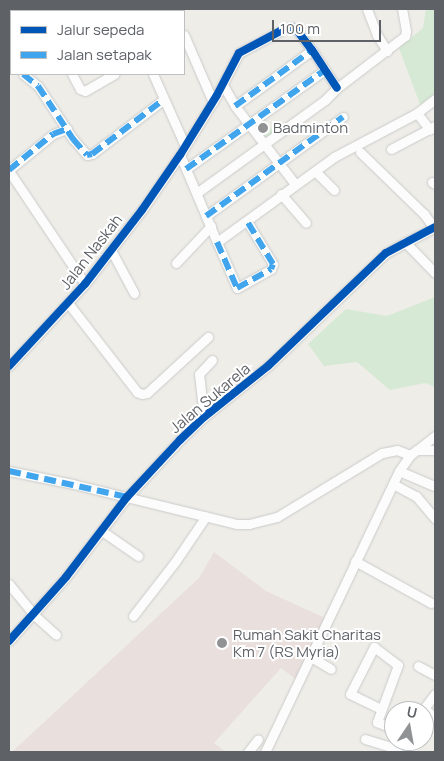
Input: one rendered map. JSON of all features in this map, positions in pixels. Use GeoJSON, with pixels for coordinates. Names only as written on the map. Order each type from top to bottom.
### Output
{"type":"FeatureCollection","features":[{"type":"Feature","properties":{"kind":"street"},"geometry":{"type":"LineString","coordinates":[[367,9],[387,51]]}},
{"type":"Feature","properties":{"kind":"street"},"geometry":{"type":"LineString","coordinates":[[198,192],[263,143],[325,100],[337,88],[387,51],[406,34],[402,9]]}},
{"type":"Feature","properties":{"kind":"street","name":"Jalan Naskah"},"geometry":{"type":"LineString","coordinates":[[9,366],[85,284],[111,250],[183,150],[239,53],[288,27],[296,29],[337,88]]}},
{"type":"Feature","properties":{"kind":"street"},"geometry":{"type":"LineString","coordinates":[[185,37],[212,102]]}},
{"type":"Feature","properties":{"kind":"street"},"geometry":{"type":"LineString","coordinates":[[235,106],[312,50]]}},
{"type":"Feature","properties":{"kind":"street"},"geometry":{"type":"LineString","coordinates":[[186,169],[325,70]]}},
{"type":"Feature","properties":{"kind":"street"},"geometry":{"type":"LineString","coordinates":[[24,75],[38,86],[82,151],[89,155],[163,100]]}},
{"type":"Feature","properties":{"kind":"street"},"geometry":{"type":"LineString","coordinates":[[73,75],[80,89],[85,91],[113,75]]}},
{"type":"Feature","properties":{"kind":"street"},"geometry":{"type":"LineString","coordinates":[[153,75],[183,150],[186,169],[198,192],[206,216],[237,288],[271,269],[273,264],[247,221]]}},
{"type":"Feature","properties":{"kind":"street"},"geometry":{"type":"LineString","coordinates":[[222,85],[235,106],[295,184]]}},
{"type":"Feature","properties":{"kind":"street"},"geometry":{"type":"LineString","coordinates":[[217,242],[334,157],[417,113],[435,100]]}},
{"type":"Feature","properties":{"kind":"street"},"geometry":{"type":"LineString","coordinates":[[391,149],[432,128],[417,113]]}},
{"type":"Feature","properties":{"kind":"street"},"geometry":{"type":"LineString","coordinates":[[206,216],[343,117]]}},
{"type":"Feature","properties":{"kind":"street"},"geometry":{"type":"LineString","coordinates":[[67,129],[53,134],[9,171],[85,284]]}},
{"type":"Feature","properties":{"kind":"street"},"geometry":{"type":"LineString","coordinates":[[360,152],[424,214],[434,227]]}},
{"type":"Feature","properties":{"kind":"street"},"geometry":{"type":"LineString","coordinates":[[315,171],[334,190]]}},
{"type":"Feature","properties":{"kind":"street"},"geometry":{"type":"LineString","coordinates":[[282,194],[306,223]]}},
{"type":"Feature","properties":{"kind":"street"},"geometry":{"type":"LineString","coordinates":[[176,262],[211,226]]}},
{"type":"Feature","properties":{"kind":"street","name":"Jalan Sukarela"},"geometry":{"type":"LineString","coordinates":[[9,641],[66,577],[127,497],[204,417],[268,366],[380,259],[405,242],[434,227]]}},
{"type":"Feature","properties":{"kind":"street"},"geometry":{"type":"LineString","coordinates":[[405,242],[435,273]]}},
{"type":"Feature","properties":{"kind":"street"},"geometry":{"type":"LineString","coordinates":[[111,250],[134,293]]}},
{"type":"Feature","properties":{"kind":"street"},"geometry":{"type":"LineString","coordinates":[[68,303],[137,392],[142,394],[147,393],[208,337]]}},
{"type":"Feature","properties":{"kind":"street"},"geometry":{"type":"LineString","coordinates":[[204,417],[199,374],[212,360]]}},
{"type":"Feature","properties":{"kind":"street"},"geometry":{"type":"LineString","coordinates":[[266,752],[399,471],[413,452],[435,436]]}},
{"type":"Feature","properties":{"kind":"street"},"geometry":{"type":"LineString","coordinates":[[9,471],[127,497],[236,524],[264,521],[320,493],[382,453],[397,450],[413,452],[435,450]]}},
{"type":"Feature","properties":{"kind":"street"},"geometry":{"type":"LineString","coordinates":[[399,471],[435,486]]}},
{"type":"Feature","properties":{"kind":"street"},"geometry":{"type":"LineString","coordinates":[[393,484],[416,496],[435,519]]}},
{"type":"Feature","properties":{"kind":"street"},"geometry":{"type":"LineString","coordinates":[[132,616],[175,562],[206,516]]}},
{"type":"Feature","properties":{"kind":"street"},"geometry":{"type":"LineString","coordinates":[[102,531],[138,556]]}},
{"type":"Feature","properties":{"kind":"street"},"geometry":{"type":"LineString","coordinates":[[355,561],[431,603]]}},
{"type":"Feature","properties":{"kind":"street"},"geometry":{"type":"LineString","coordinates":[[9,584],[33,614],[56,635]]}},
{"type":"Feature","properties":{"kind":"street"},"geometry":{"type":"LineString","coordinates":[[381,709],[350,694],[372,648],[375,646],[398,665],[377,722],[384,725]]}},
{"type":"Feature","properties":{"kind":"street"},"geometry":{"type":"LineString","coordinates":[[311,656],[331,669]]}},
{"type":"Feature","properties":{"kind":"street"},"geometry":{"type":"LineString","coordinates":[[418,666],[435,675]]}},
{"type":"Feature","properties":{"kind":"street"},"geometry":{"type":"LineString","coordinates":[[248,752],[258,739]]}},
{"type":"Feature","properties":{"kind":"street"},"geometry":{"type":"LineString","coordinates":[[365,739],[384,744]]}},
{"type":"Feature","properties":{"kind":"shaded area","name":"Rumah Sakit Charitas Km 7 (RS Myria)"},"geometry":{"type":"Polygon","coordinates":[[[214,552],[266,591],[325,618],[297,680],[281,668],[214,743],[226,752],[12,752],[199,578],[214,552]]]}},
{"type":"Feature","properties":{"kind":"green space"},"geometry":{"type":"Polygon","coordinates":[[[426,9],[435,9],[435,97],[421,107],[399,48],[423,28],[426,9]]]}},
{"type":"Feature","properties":{"kind":"green space","name":"Badminton"},"geometry":{"type":"Polygon","coordinates":[[[263,117],[274,132],[264,140],[252,125],[263,117]]]}},
{"type":"Feature","properties":{"kind":"green space"},"geometry":{"type":"Polygon","coordinates":[[[435,297],[435,387],[425,383],[390,390],[357,362],[324,366],[308,344],[346,309],[387,316],[435,297]]]}},
{"type":"Feature","properties":{"kind":"marked path"},"geometry":{"type":"LineString","coordinates":[[235,106],[312,50]]}},
{"type":"Feature","properties":{"kind":"marked path"},"geometry":{"type":"LineString","coordinates":[[186,169],[325,70]]}},
{"type":"Feature","properties":{"kind":"marked path"},"geometry":{"type":"LineString","coordinates":[[24,75],[38,86],[73,139],[87,155],[92,154],[163,100]]}},
{"type":"Feature","properties":{"kind":"marked path"},"geometry":{"type":"LineString","coordinates":[[206,216],[343,117]]}},
{"type":"Feature","properties":{"kind":"marked path"},"geometry":{"type":"LineString","coordinates":[[9,170],[53,134],[67,129]]}},
{"type":"Feature","properties":{"kind":"marked path"},"geometry":{"type":"LineString","coordinates":[[217,242],[237,288],[271,269],[273,264],[247,221]]}},
{"type":"Feature","properties":{"kind":"marked path"},"geometry":{"type":"LineString","coordinates":[[9,471],[127,497]]}},
{"type":"Feature","properties":{"kind":"cycle path"},"geometry":{"type":"LineString","coordinates":[[9,366],[85,284],[142,210],[180,155],[217,95],[239,53],[286,28],[292,27],[296,29],[312,50],[337,88]]}},
{"type":"Feature","properties":{"kind":"cycle path"},"geometry":{"type":"LineString","coordinates":[[9,641],[66,577],[127,497],[180,440],[204,417],[268,366],[386,253],[435,227]]}},
{"type":"Feature","properties":{"kind":"place","name":"Badminton"},"geometry":{"type":"Point","coordinates":[263,128]}},
{"type":"Feature","properties":{"kind":"place","name":"Rumah Sakit Charitas Km 7 (RS Myria)"},"geometry":{"type":"Point","coordinates":[222,643]}}]}
